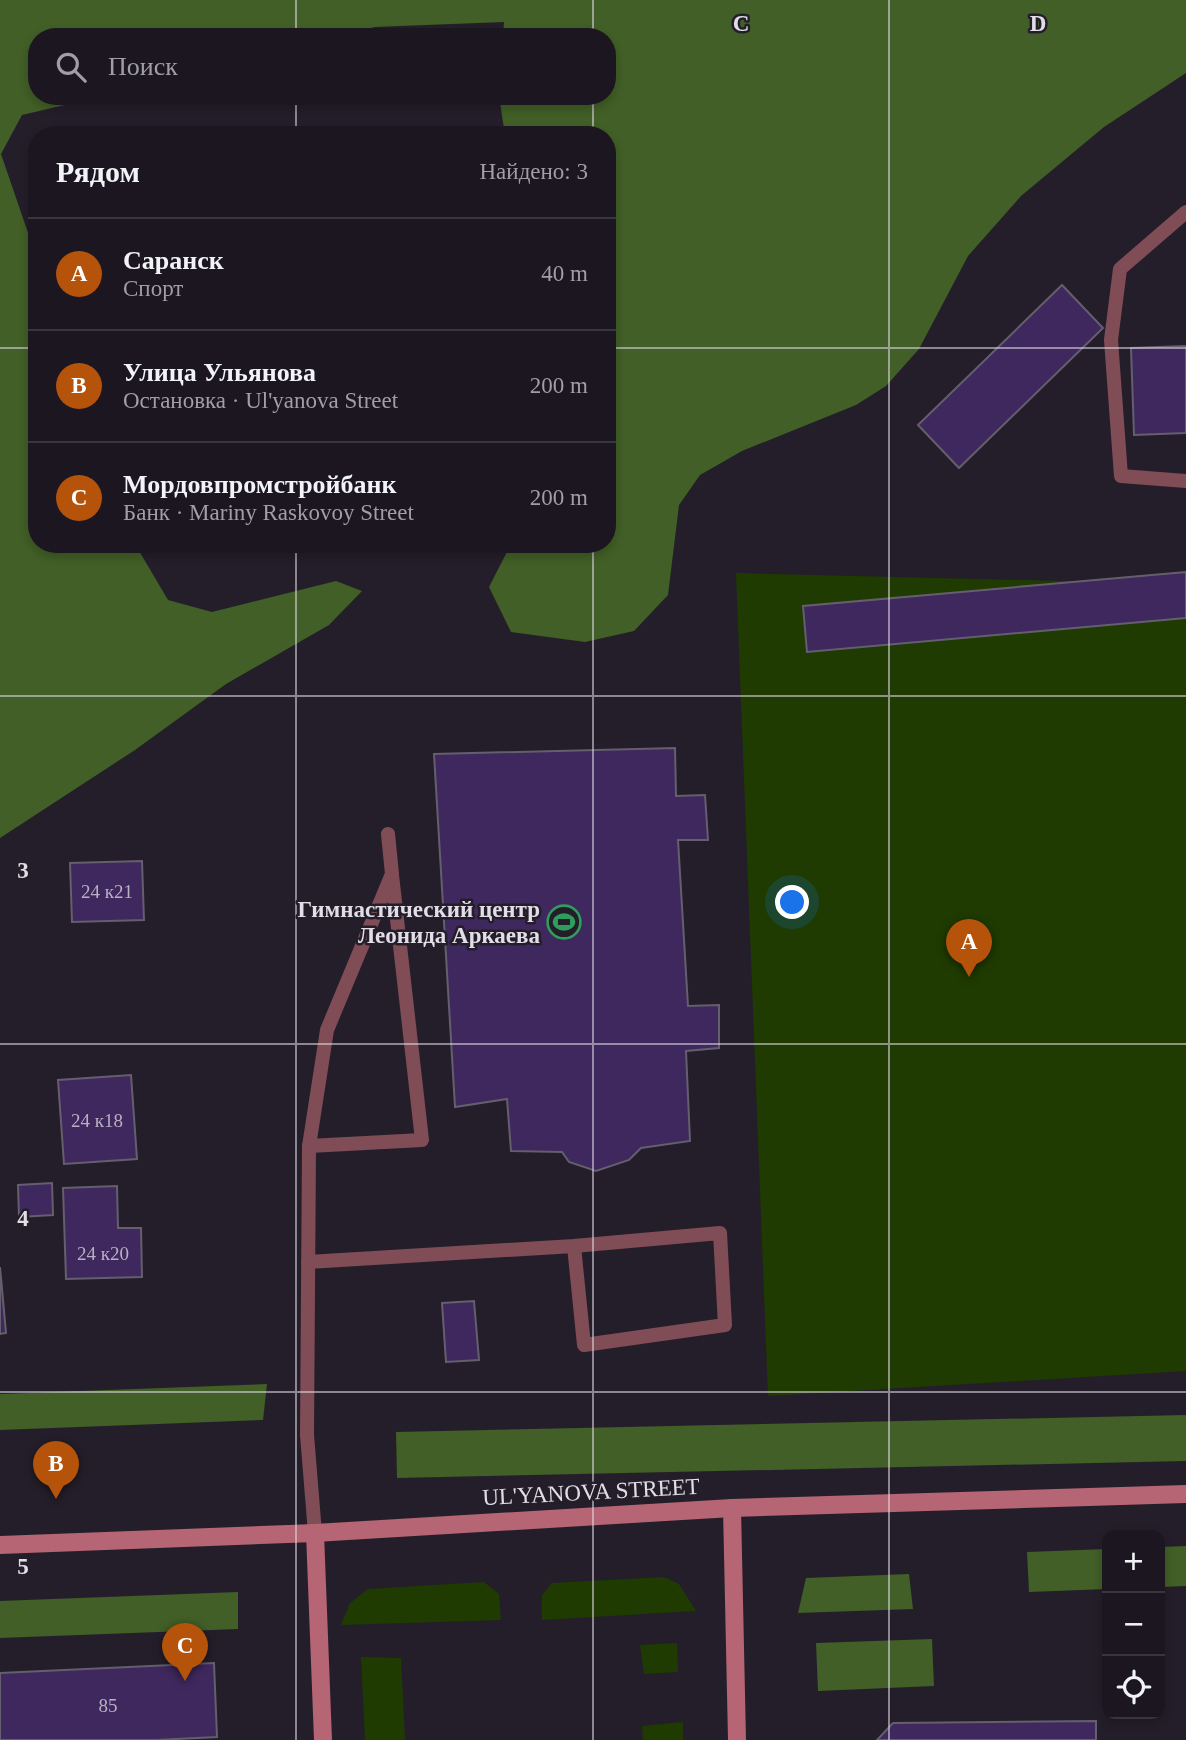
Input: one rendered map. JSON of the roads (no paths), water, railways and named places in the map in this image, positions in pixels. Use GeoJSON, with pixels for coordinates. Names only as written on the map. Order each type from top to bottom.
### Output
{"type":"FeatureCollection","features":[{"type":"Feature","properties":{"kind":"main road","name":"UL'YANOVA STREET"},"geometry":{"type":"LineString","coordinates":[[0,1545],[315,1533],[732,1508],[1186,1494]]}},
{"type":"Feature","properties":{"kind":"main road"},"geometry":{"type":"LineString","coordinates":[[732,1508],[737,1740]]}},
{"type":"Feature","properties":{"kind":"main road"},"geometry":{"type":"LineString","coordinates":[[315,1533],[323,1740]]}},
{"type":"Feature","properties":{"kind":"lane"},"geometry":{"type":"LineString","coordinates":[[1186,212],[1119,269],[1111,340],[1121,476],[1186,481]]}},
{"type":"Feature","properties":{"kind":"lane"},"geometry":{"type":"LineString","coordinates":[[309,1146],[422,1140],[388,834]]}},
{"type":"Feature","properties":{"kind":"lane"},"geometry":{"type":"LineString","coordinates":[[315,1533],[307,1435],[309,1146],[327,1030],[392,874]]}},
{"type":"Feature","properties":{"kind":"lane"},"geometry":{"type":"LineString","coordinates":[[308,1262],[574,1246],[720,1233],[725,1325],[584,1345],[574,1246]]}},
{"type":"Feature","properties":{"kind":"place","name":"Гимнастический центр Леонида Аркаева"},"geometry":{"type":"Point","coordinates":[564,922]}},
{"type":"Feature","properties":{"kind":"place","name":"Саранск"},"geometry":{"type":"Point","coordinates":[969,977]}},
{"type":"Feature","properties":{"kind":"place","name":"Улица Ульянова"},"geometry":{"type":"Point","coordinates":[56,1499]}},
{"type":"Feature","properties":{"kind":"place","name":"Мордовпромстройбанк"},"geometry":{"type":"Point","coordinates":[185,1681]}}]}
